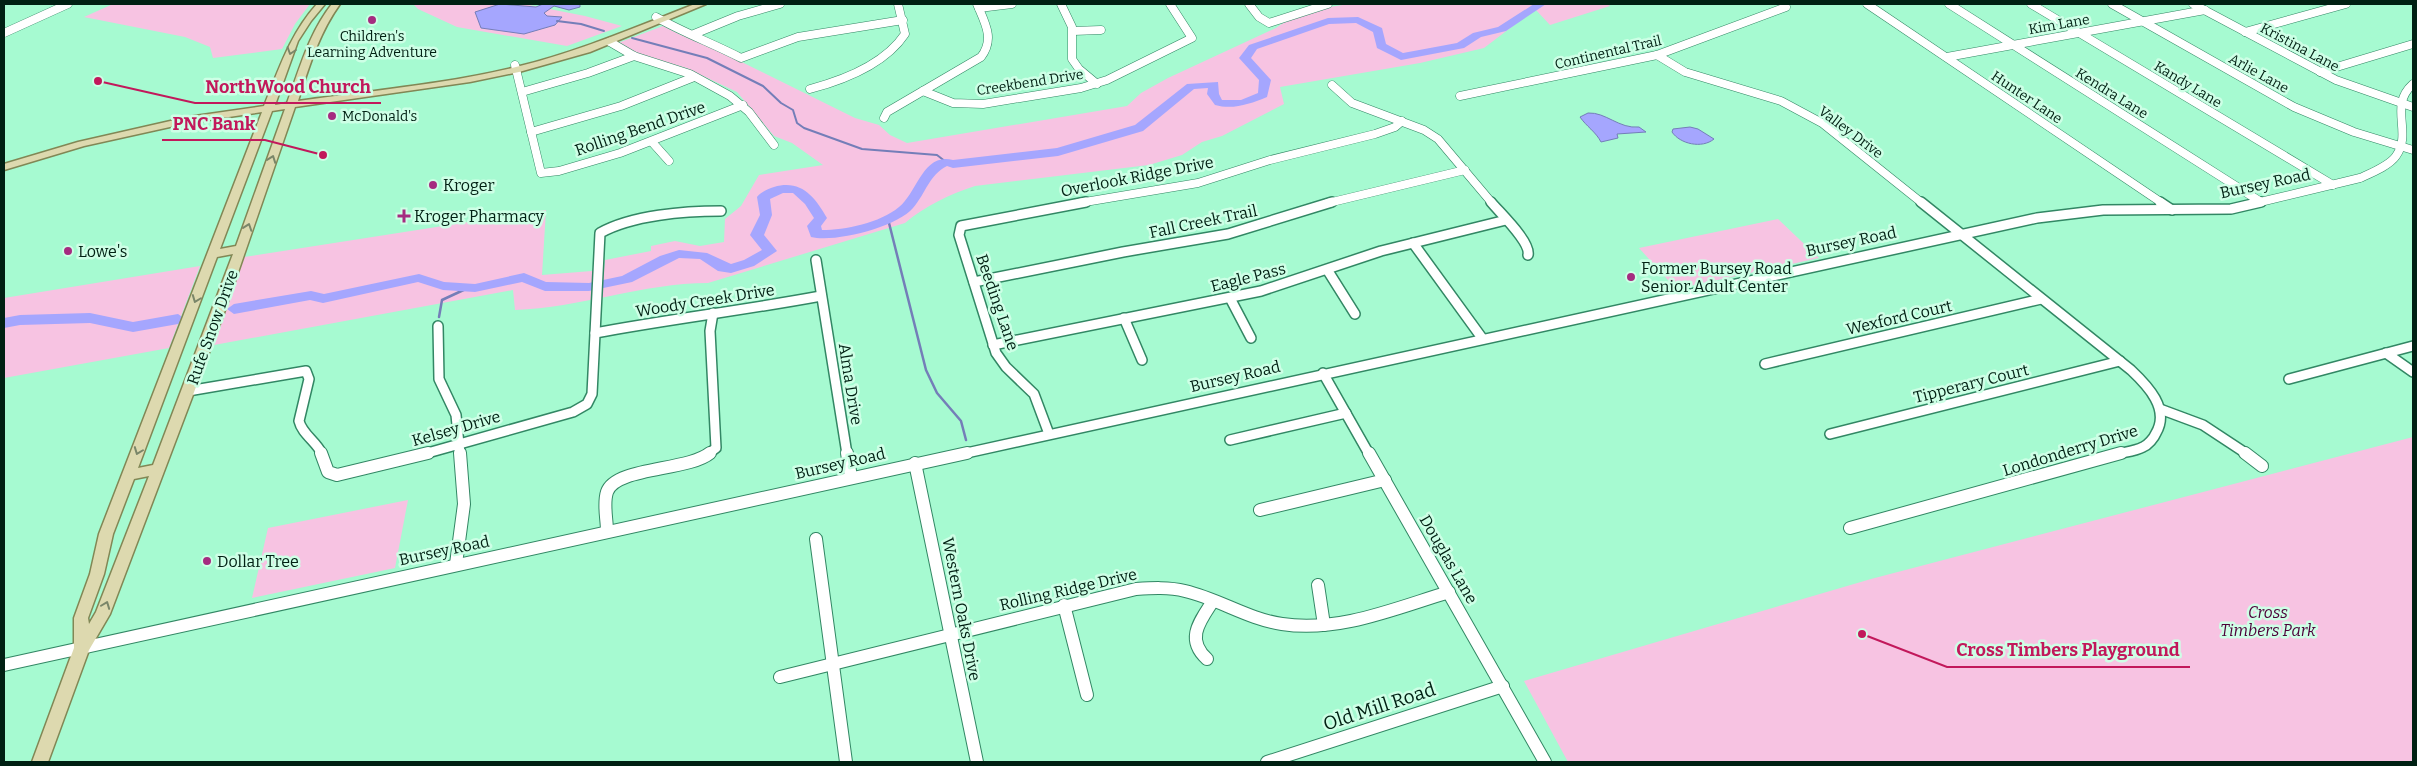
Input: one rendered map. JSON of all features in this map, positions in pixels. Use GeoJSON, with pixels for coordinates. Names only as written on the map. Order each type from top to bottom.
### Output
{"type":"FeatureCollection","features":[{"type":"Feature","properties":{"kind":"main road","name":"Rufe Snow Drive"},"geometry":{"type":"LineString","coordinates":[[82,648],[81,618],[97,574],[106,534],[241,185],[294,41],[307,20],[321,4]]}},
{"type":"Feature","properties":{"kind":"main road","name":"Rufe Snow Drive"},"geometry":{"type":"LineString","coordinates":[[40,762],[82,648],[103,614],[188,391],[315,38],[325,18],[336,4]]}},
{"type":"Feature","properties":{"kind":"main road"},"geometry":{"type":"LineString","coordinates":[[4,159],[123,126],[401,86],[515,67],[610,42],[688,4]]}},
{"type":"Feature","properties":{"kind":"main road"},"geometry":{"type":"LineString","coordinates":[[515,67],[702,4]]}},
{"type":"Feature","properties":{"kind":"main road"},"geometry":{"type":"LineString","coordinates":[[4,167],[126,133],[271,105]]}},
{"type":"Feature","properties":{"kind":"main road"},"geometry":{"type":"LineString","coordinates":[[241,185],[264,181]]}},
{"type":"Feature","properties":{"kind":"main road"},"geometry":{"type":"LineString","coordinates":[[213,254],[240,249]]}},
{"type":"Feature","properties":{"kind":"main road"},"geometry":{"type":"LineString","coordinates":[[128,475],[158,469]]}},
{"type":"Feature","properties":{"kind":"street"},"geometry":{"type":"LineString","coordinates":[[4,33],[68,4]]}},
{"type":"Feature","properties":{"kind":"street"},"geometry":{"type":"LineString","coordinates":[[694,34],[738,16],[780,4]]}},
{"type":"Feature","properties":{"kind":"street"},"geometry":{"type":"LineString","coordinates":[[810,89],[827,85],[894,48],[905,34],[898,4]]}},
{"type":"Feature","properties":{"kind":"street"},"geometry":{"type":"LineString","coordinates":[[884,118],[887,112],[972,64],[987,50],[989,35],[978,6],[1012,4]]}},
{"type":"Feature","properties":{"kind":"street"},"geometry":{"type":"LineString","coordinates":[[1060,4],[1073,31],[1072,58],[1079,69],[1097,84]]}},
{"type":"Feature","properties":{"kind":"street","name":"Creekbend Drive"},"geometry":{"type":"LineString","coordinates":[[923,91],[953,102],[984,104],[1075,90],[1097,84],[1192,38],[1170,4]]}},
{"type":"Feature","properties":{"kind":"street"},"geometry":{"type":"LineString","coordinates":[[1249,4],[1259,17],[1269,22],[1327,6],[1328,4]]}},
{"type":"Feature","properties":{"kind":"street","name":"Hunter Lane"},"geometry":{"type":"LineString","coordinates":[[1867,4],[2172,211]]}},
{"type":"Feature","properties":{"kind":"street","name":"Kendra Lane"},"geometry":{"type":"LineString","coordinates":[[1949,4],[2261,202]]}},
{"type":"Feature","properties":{"kind":"street","name":"Kandy Lane"},"geometry":{"type":"LineString","coordinates":[[2031,4],[2333,185]]}},
{"type":"Feature","properties":{"kind":"street","name":"Arlie Lane"},"geometry":{"type":"LineString","coordinates":[[2112,4],[2294,107],[2335,125],[2413,150]]}},
{"type":"Feature","properties":{"kind":"street","name":"Kristina Lane"},"geometry":{"type":"LineString","coordinates":[[2193,4],[2320,72],[2356,88],[2413,107]]}},
{"type":"Feature","properties":{"kind":"street"},"geometry":{"type":"LineString","coordinates":[[2245,32],[2278,24],[2322,8],[2346,4]]}},
{"type":"Feature","properties":{"kind":"street","name":"Continental Trail"},"geometry":{"type":"LineString","coordinates":[[1460,96],[1657,55],[1786,7]]}},
{"type":"Feature","properties":{"kind":"street","name":"Kim Lane"},"geometry":{"type":"LineString","coordinates":[[1946,57],[2205,10]]}},
{"type":"Feature","properties":{"kind":"street"},"geometry":{"type":"LineString","coordinates":[[662,17],[683,33],[694,34],[741,58],[798,37],[903,20]]}},
{"type":"Feature","properties":{"kind":"street"},"geometry":{"type":"LineString","coordinates":[[1073,31],[1101,30]]}},
{"type":"Feature","properties":{"kind":"street"},"geometry":{"type":"LineString","coordinates":[[610,42],[634,56],[694,77],[730,96],[742,106],[774,145]]}},
{"type":"Feature","properties":{"kind":"street"},"geometry":{"type":"LineString","coordinates":[[2320,72],[2340,68],[2382,51],[2413,44]]}},
{"type":"Feature","properties":{"kind":"street","name":"Valley Drive"},"geometry":{"type":"LineString","coordinates":[[1657,55],[1690,74],[1775,99],[1810,116],[1834,131],[1959,234]]}},
{"type":"Feature","properties":{"kind":"street"},"geometry":{"type":"LineString","coordinates":[[522,92],[588,74],[634,56]]}},
{"type":"Feature","properties":{"kind":"street"},"geometry":{"type":"LineString","coordinates":[[515,67],[531,132],[621,106],[694,77]]}},
{"type":"Feature","properties":{"kind":"street"},"geometry":{"type":"LineString","coordinates":[[2401,147],[2400,103],[2405,91],[2413,84]]}},
{"type":"Feature","properties":{"kind":"street"},"geometry":{"type":"LineString","coordinates":[[1332,85],[1352,103],[1402,121],[1438,138],[1525,242],[1529,250],[1528,255]]}},
{"type":"Feature","properties":{"kind":"street","name":"Rolling Bend Drive"},"geometry":{"type":"LineString","coordinates":[[531,132],[541,174],[546,174],[652,142],[742,106]]}},
{"type":"Feature","properties":{"kind":"street","name":"Overlook Ridge Drive"},"geometry":{"type":"LineString","coordinates":[[961,226],[1067,204],[1198,183],[1270,160],[1375,134],[1395,127],[1402,121]]}},
{"type":"Feature","properties":{"kind":"street"},"geometry":{"type":"LineString","coordinates":[[652,142],[669,161]]}},
{"type":"Feature","properties":{"kind":"street","name":"Bursey Road"},"geometry":{"type":"LineString","coordinates":[[4,665],[1482,338],[2037,218],[2075,212],[2231,209],[2333,185],[2374,172],[2390,162],[2401,147]]}},
{"type":"Feature","properties":{"kind":"street","name":"Fall Creek Trail"},"geometry":{"type":"LineString","coordinates":[[974,282],[1114,254],[1228,234],[1341,199],[1465,170]]}},
{"type":"Feature","properties":{"kind":"street"},"geometry":{"type":"LineString","coordinates":[[595,333],[598,236],[603,229],[618,224],[694,212],[721,211]]}},
{"type":"Feature","properties":{"kind":"street","name":"Eagle Pass"},"geometry":{"type":"LineString","coordinates":[[993,345],[1261,291],[1328,271],[1373,254],[1506,220]]}},
{"type":"Feature","properties":{"kind":"street","name":"Beeding Lane"},"geometry":{"type":"LineString","coordinates":[[961,226],[959,235],[993,345],[1006,367],[1034,394],[1049,434]]}},
{"type":"Feature","properties":{"kind":"street"},"geometry":{"type":"LineString","coordinates":[[1959,234],[2120,361],[2153,393],[2160,409],[2197,420],[2210,427],[2262,466]]}},
{"type":"Feature","properties":{"kind":"street"},"geometry":{"type":"LineString","coordinates":[[1412,243],[1482,338]]}},
{"type":"Feature","properties":{"kind":"street","name":"Alma Drive"},"geometry":{"type":"LineString","coordinates":[[816,260],[851,477]]}},
{"type":"Feature","properties":{"kind":"street"},"geometry":{"type":"LineString","coordinates":[[1328,271],[1355,314]]}},
{"type":"Feature","properties":{"kind":"street","name":"Woody Creek Drive"},"geometry":{"type":"LineString","coordinates":[[595,333],[821,296]]}},
{"type":"Feature","properties":{"kind":"street"},"geometry":{"type":"LineString","coordinates":[[1230,298],[1251,338]]}},
{"type":"Feature","properties":{"kind":"street","name":"Wexford Court"},"geometry":{"type":"LineString","coordinates":[[1765,364],[2041,299]]}},
{"type":"Feature","properties":{"kind":"street"},"geometry":{"type":"LineString","coordinates":[[607,531],[607,491],[611,483],[624,477],[702,460],[713,453],[717,442],[710,331],[713,313]]}},
{"type":"Feature","properties":{"kind":"street"},"geometry":{"type":"LineString","coordinates":[[1124,318],[1142,360]]}},
{"type":"Feature","properties":{"kind":"street"},"geometry":{"type":"LineString","coordinates":[[438,326],[439,379],[456,415],[461,444],[464,504],[456,564]]}},
{"type":"Feature","properties":{"kind":"street","name":"Kelsey Drive"},"geometry":{"type":"LineString","coordinates":[[188,391],[306,371],[309,379],[299,421],[300,426],[318,445],[327,469],[332,474],[345,474],[370,469],[573,412],[587,404],[592,394],[595,333]]}},
{"type":"Feature","properties":{"kind":"street"},"geometry":{"type":"LineString","coordinates":[[2289,379],[2413,346]]}},
{"type":"Feature","properties":{"kind":"street"},"geometry":{"type":"LineString","coordinates":[[2386,353],[2413,372]]}},
{"type":"Feature","properties":{"kind":"street","name":"Tipperary Court"},"geometry":{"type":"LineString","coordinates":[[1830,434],[2120,361]]}},
{"type":"Feature","properties":{"kind":"street","name":"Douglas Lane"},"geometry":{"type":"LineString","coordinates":[[1323,373],[1545,762]]}},
{"type":"Feature","properties":{"kind":"street","name":"Londonderry Drive"},"geometry":{"type":"LineString","coordinates":[[1850,528],[2133,451],[2152,441],[2161,420],[2160,409]]}},
{"type":"Feature","properties":{"kind":"street"},"geometry":{"type":"LineString","coordinates":[[1230,440],[1346,413]]}},
{"type":"Feature","properties":{"kind":"street","name":"Western Oaks Drive"},"geometry":{"type":"LineString","coordinates":[[916,463],[977,762]]}},
{"type":"Feature","properties":{"kind":"street"},"geometry":{"type":"LineString","coordinates":[[1260,510],[1385,480]]}},
{"type":"Feature","properties":{"kind":"street"},"geometry":{"type":"LineString","coordinates":[[816,539],[846,762]]}},
{"type":"Feature","properties":{"kind":"street"},"geometry":{"type":"LineString","coordinates":[[1318,585],[1324,625]]}},
{"type":"Feature","properties":{"kind":"street","name":"Rolling Ridge Drive"},"geometry":{"type":"LineString","coordinates":[[780,677],[1136,588],[1185,591],[1282,624],[1324,625],[1354,620],[1449,592]]}},
{"type":"Feature","properties":{"kind":"street"},"geometry":{"type":"LineString","coordinates":[[1207,659],[1198,649],[1194,636],[1200,619],[1213,601]]}},
{"type":"Feature","properties":{"kind":"street"},"geometry":{"type":"LineString","coordinates":[[1064,605],[1087,695]]}},
{"type":"Feature","properties":{"kind":"street","name":"Old Mill Road"},"geometry":{"type":"LineString","coordinates":[[1267,762],[1503,686]]}},
{"type":"Feature","properties":{"kind":"green space"},"geometry":{"type":"Polygon","coordinates":[[[113,4],[310,4],[295,24],[282,49],[213,58],[210,47],[185,37],[84,17],[113,4]]]}},
{"type":"Feature","properties":{"kind":"green space"},"geometry":{"type":"Polygon","coordinates":[[[413,4],[524,4],[585,16],[622,26],[567,46],[457,27],[418,9],[413,4]]]}},
{"type":"Feature","properties":{"kind":"green space"},"geometry":{"type":"Polygon","coordinates":[[[1352,4],[1607,4],[1610,6],[1550,25],[1535,9],[1484,48],[1420,63],[1280,87],[1284,104],[1222,136],[1202,142],[1182,155],[1149,165],[975,186],[938,201],[905,223],[708,283],[660,287],[563,305],[515,310],[513,290],[214,345],[244,257],[546,210],[542,275],[604,270],[605,260],[651,251],[651,246],[675,241],[700,246],[724,242],[725,219],[741,206],[759,175],[823,165],[792,143],[774,136],[737,92],[686,68],[636,54],[618,43],[663,26],[681,35],[695,39],[855,118],[879,125],[890,135],[907,143],[1127,106],[1141,93],[1168,78],[1276,28],[1293,18],[1333,6],[1352,4]]]}},
{"type":"Feature","properties":{"kind":"green space"},"geometry":{"type":"Polygon","coordinates":[[[1778,219],[1819,258],[1676,289],[1639,248],[1778,219]]]}},
{"type":"Feature","properties":{"kind":"green space"},"geometry":{"type":"Polygon","coordinates":[[[200,266],[169,348],[4,378],[4,298],[200,266]]]}},
{"type":"Feature","properties":{"kind":"green space","name":"Cross Timbers Park"},"geometry":{"type":"Polygon","coordinates":[[[2413,437],[2413,762],[1568,762],[1524,681],[1871,579],[2413,437]]]}},
{"type":"Feature","properties":{"kind":"green space"},"geometry":{"type":"Polygon","coordinates":[[[408,500],[395,568],[252,598],[268,528],[408,500]]]}},
{"type":"Feature","properties":{"kind":"water"},"geometry":{"type":"Polygon","coordinates":[[[500,4],[536,7],[543,4],[580,4],[580,7],[569,10],[554,6],[544,13],[547,16],[562,17],[555,25],[524,34],[481,28],[475,12],[500,4]]]}},
{"type":"Feature","properties":{"kind":"water"},"geometry":{"type":"Polygon","coordinates":[[[1588,113],[1601,115],[1625,126],[1639,127],[1646,132],[1617,134],[1618,138],[1601,142],[1580,117],[1588,113]]]}},
{"type":"Feature","properties":{"kind":"water"},"geometry":{"type":"Polygon","coordinates":[[[1690,127],[1698,129],[1714,139],[1704,144],[1692,144],[1680,140],[1672,132],[1673,129],[1690,127]]]}},
{"type":"Feature","properties":{"kind":"waterway"},"geometry":{"type":"LineString","coordinates":[[234,309],[311,295],[323,299],[419,278],[443,286],[475,288],[524,277],[533,283],[545,286],[559,288],[589,287],[627,279],[665,258],[679,254],[694,254],[709,258],[723,268],[736,268],[770,251],[757,235],[766,215],[763,197],[782,189],[797,191],[810,201],[821,218],[814,226],[816,234],[835,233],[861,228],[897,215],[904,210],[910,204],[930,172],[946,162],[953,164],[1058,152],[1139,128],[1191,86],[1214,84],[1213,94],[1219,103],[1242,103],[1263,95],[1265,80],[1245,58],[1253,47],[1328,21],[1358,20],[1378,30],[1381,46],[1401,57],[1460,46],[1477,35],[1502,29],[1541,4]]}},
{"type":"Feature","properties":{"kind":"waterway"},"geometry":{"type":"LineString","coordinates":[[557,21],[581,24],[604,31]]}},
{"type":"Feature","properties":{"kind":"waterway"},"geometry":{"type":"LineString","coordinates":[[632,38],[707,58],[763,86],[781,103],[793,110],[797,123],[804,128],[862,149],[937,155],[946,162]]}},
{"type":"Feature","properties":{"kind":"waterway"},"geometry":{"type":"LineString","coordinates":[[888,219],[926,370],[937,393],[961,421],[966,440]]}},
{"type":"Feature","properties":{"kind":"waterway"},"geometry":{"type":"LineString","coordinates":[[439,317],[442,300],[470,287]]}},
{"type":"Feature","properties":{"kind":"waterway"},"geometry":{"type":"LineString","coordinates":[[4,323],[20,320],[90,318],[133,327],[178,319]]}},
{"type":"Feature","properties":{"kind":"place","name":"Children's Learning Adventure"},"geometry":{"type":"Point","coordinates":[372,20]}},
{"type":"Feature","properties":{"kind":"place","name":"NorthWood Church"},"geometry":{"type":"Point","coordinates":[98,81]}},
{"type":"Feature","properties":{"kind":"place","name":"McDonald's"},"geometry":{"type":"Point","coordinates":[332,116]}},
{"type":"Feature","properties":{"kind":"place","name":"PNC Bank"},"geometry":{"type":"Point","coordinates":[323,155]}},
{"type":"Feature","properties":{"kind":"place","name":"Kroger"},"geometry":{"type":"Point","coordinates":[433,185]}},
{"type":"Feature","properties":{"kind":"place","name":"Kroger Pharmacy"},"geometry":{"type":"Point","coordinates":[404,216]}},
{"type":"Feature","properties":{"kind":"place","name":"Lowe's"},"geometry":{"type":"Point","coordinates":[68,251]}},
{"type":"Feature","properties":{"kind":"place","name":"Former Bursey Road Senior Adult Center"},"geometry":{"type":"Point","coordinates":[1631,277]}},
{"type":"Feature","properties":{"kind":"place","name":"Dollar Tree"},"geometry":{"type":"Point","coordinates":[207,561]}},
{"type":"Feature","properties":{"kind":"place","name":"Cross Timbers Playground"},"geometry":{"type":"Point","coordinates":[1862,634]}}]}
